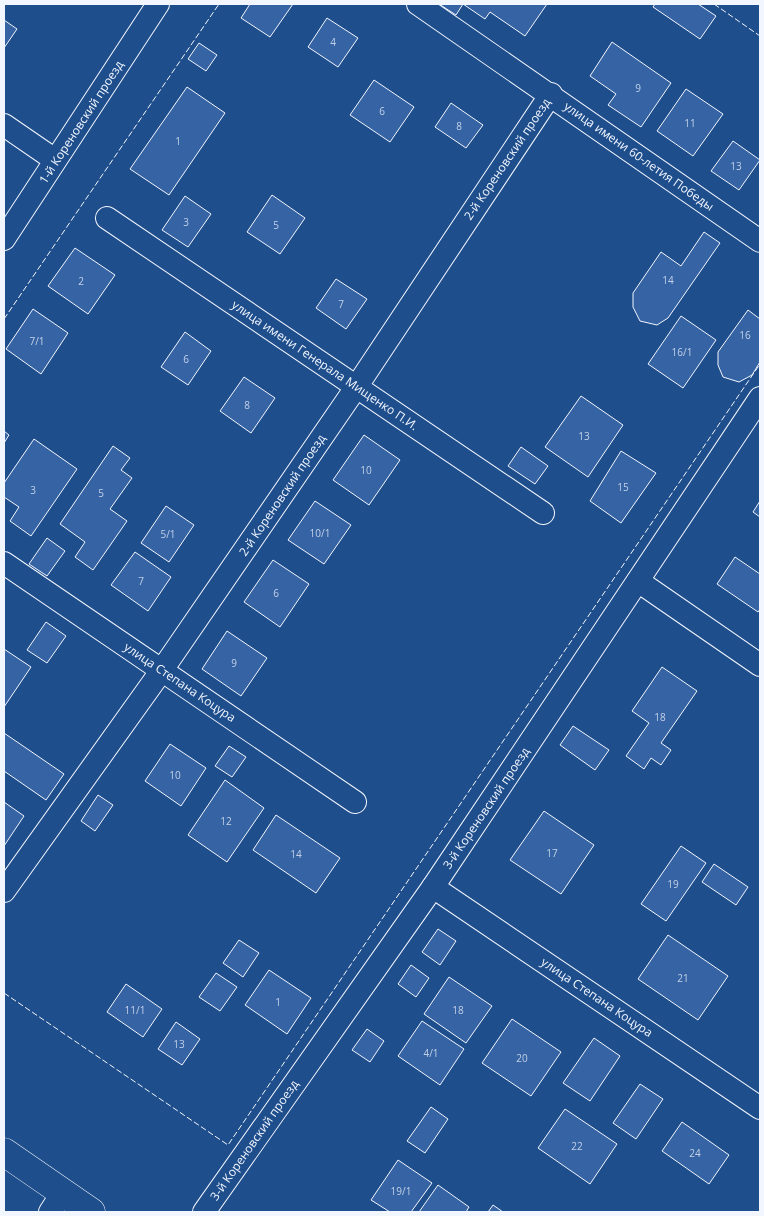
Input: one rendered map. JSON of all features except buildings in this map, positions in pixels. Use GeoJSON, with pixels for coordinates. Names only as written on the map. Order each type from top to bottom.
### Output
{"type":"FeatureCollection","features":[{"type":"Feature","properties":{"kind":"street","name":"1-й Кореновский проезд"},"geometry":{"type":"LineString","coordinates":[[4,239],[158,4]]}},
{"type":"Feature","properties":{"kind":"street","name":"улица имени 60-летия Победы"},"geometry":{"type":"LineString","coordinates":[[418,4],[551,94],[760,241]]}},
{"type":"Feature","properties":{"kind":"street","name":"2-й Кореновский проезд"},"geometry":{"type":"LineString","coordinates":[[4,890],[162,670],[357,386],[551,94]]}},
{"type":"Feature","properties":{"kind":"street"},"geometry":{"type":"LineString","coordinates":[[4,125],[56,160]]}},
{"type":"Feature","properties":{"kind":"street","name":"улица имени Генерала Мищенко П.И."},"geometry":{"type":"LineString","coordinates":[[107,218],[544,513]]}},
{"type":"Feature","properties":{"kind":"street","name":"3-й Кореновский проезд"},"geometry":{"type":"LineString","coordinates":[[204,1212],[433,887],[760,398]]}},
{"type":"Feature","properties":{"kind":"street","name":"улица Степана Коцура"},"geometry":{"type":"LineString","coordinates":[[4,563],[355,802]]}},
{"type":"Feature","properties":{"kind":"street"},"geometry":{"type":"LineString","coordinates":[[638,581],[760,665]]}},
{"type":"Feature","properties":{"kind":"street","name":"улица Степана Коцура"},"geometry":{"type":"LineString","coordinates":[[433,887],[760,1108]]}},
{"type":"Feature","properties":{"kind":"street"},"geometry":{"type":"LineString","coordinates":[[4,1152],[56,1202],[91,1212]]}},
{"type":"Feature","properties":{"kind":"fence"},"geometry":{"type":"LineString","coordinates":[[4,319],[219,4]]}},
{"type":"Feature","properties":{"kind":"fence"},"geometry":{"type":"LineString","coordinates":[[714,4],[760,36]]}},
{"type":"Feature","properties":{"kind":"fence"},"geometry":{"type":"LineString","coordinates":[[4,993],[228,1145],[760,364]]}}]}
